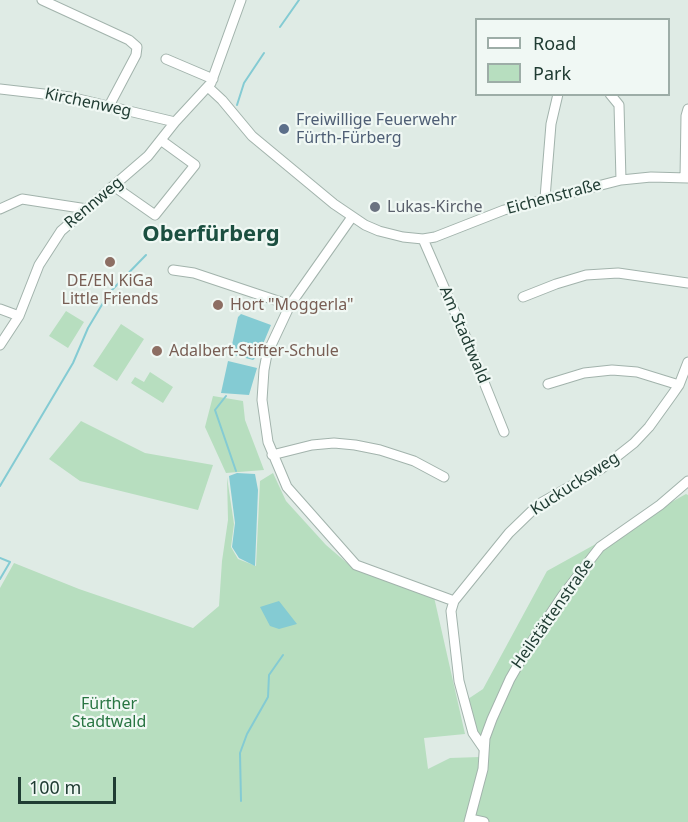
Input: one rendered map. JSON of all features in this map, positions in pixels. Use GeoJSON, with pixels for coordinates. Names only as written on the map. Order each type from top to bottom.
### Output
{"type":"FeatureCollection","features":[{"type":"Feature","properties":{"kind":"street","name":"Rennweg"},"geometry":{"type":"LineString","coordinates":[[0,345],[19,316],[39,265],[61,231],[115,187],[148,156],[211,83],[242,0]]}},
{"type":"Feature","properties":{"kind":"street"},"geometry":{"type":"LineString","coordinates":[[47,1],[129,40],[137,47],[136,55],[109,106]]}},
{"type":"Feature","properties":{"kind":"street"},"geometry":{"type":"LineString","coordinates":[[166,58],[211,83]]}},
{"type":"Feature","properties":{"kind":"street","name":"Eichenstraße"},"geometry":{"type":"LineString","coordinates":[[211,83],[252,136],[352,217],[379,231],[423,239],[448,233],[504,210],[621,180],[651,177],[686,178],[686,113],[688,109]]}},
{"type":"Feature","properties":{"kind":"street","name":"Kirchenweg"},"geometry":{"type":"LineString","coordinates":[[0,89],[49,93],[176,122]]}},
{"type":"Feature","properties":{"kind":"street"},"geometry":{"type":"LineString","coordinates":[[545,198],[551,124],[558,96]]}},
{"type":"Feature","properties":{"kind":"street","name":"Eichenstraße"},"geometry":{"type":"LineString","coordinates":[[612,96],[619,105],[621,180]]}},
{"type":"Feature","properties":{"kind":"street"},"geometry":{"type":"LineString","coordinates":[[115,187],[155,215],[195,165],[162,141]]}},
{"type":"Feature","properties":{"kind":"street"},"geometry":{"type":"LineString","coordinates":[[0,209],[21,199],[87,209]]}},
{"type":"Feature","properties":{"kind":"street"},"geometry":{"type":"LineString","coordinates":[[352,217],[290,305],[272,341],[264,370],[264,421],[272,455],[287,487],[356,565],[454,601],[451,611],[459,681],[473,733],[484,749]]}},
{"type":"Feature","properties":{"kind":"street","name":"Am Stadtwald"},"geometry":{"type":"LineString","coordinates":[[423,239],[504,432]]}},
{"type":"Feature","properties":{"kind":"street"},"geometry":{"type":"LineString","coordinates":[[173,270],[194,273],[290,305]]}},
{"type":"Feature","properties":{"kind":"street"},"geometry":{"type":"LineString","coordinates":[[523,297],[586,275],[618,273],[688,283]]}},
{"type":"Feature","properties":{"kind":"street"},"geometry":{"type":"LineString","coordinates":[[0,309],[19,316]]}},
{"type":"Feature","properties":{"kind":"street","name":"Kuckucksweg"},"geometry":{"type":"LineString","coordinates":[[454,601],[524,517],[539,504],[602,469],[628,449],[649,427],[679,385],[688,362]]}},
{"type":"Feature","properties":{"kind":"street"},"geometry":{"type":"LineString","coordinates":[[548,384],[584,373],[612,370],[637,372],[679,385]]}},
{"type":"Feature","properties":{"kind":"street"},"geometry":{"type":"LineString","coordinates":[[272,455],[312,445],[334,443],[355,445],[414,461],[444,477]]}},
{"type":"Feature","properties":{"kind":"street","name":"Heilstättenstraße"},"geometry":{"type":"LineString","coordinates":[[469,821],[483,769],[484,749],[492,719],[510,679],[563,595],[600,547],[660,505],[688,481]]}},
{"type":"Feature","properties":{"kind":"street"},"geometry":{"type":"LineString","coordinates":[[469,821],[484,822]]}},
{"type":"Feature","properties":{"kind":"green space"},"geometry":{"type":"Polygon","coordinates":[[[66,311],[84,322],[68,348],[49,336],[66,311]]]}},
{"type":"Feature","properties":{"kind":"green space"},"geometry":{"type":"Polygon","coordinates":[[[121,324],[144,339],[117,381],[93,366],[121,324]]]}},
{"type":"Feature","properties":{"kind":"green space"},"geometry":{"type":"Polygon","coordinates":[[[150,372],[173,387],[163,403],[131,383],[135,377],[144,382],[150,372]]]}},
{"type":"Feature","properties":{"kind":"green space"},"geometry":{"type":"Polygon","coordinates":[[[213,396],[243,401],[245,420],[264,470],[226,473],[205,427],[213,396]]]}},
{"type":"Feature","properties":{"kind":"green space"},"geometry":{"type":"Polygon","coordinates":[[[81,421],[145,453],[213,465],[198,510],[80,481],[49,459],[81,421]]]}},
{"type":"Feature","properties":{"kind":"green space","name":"Fürther Stadtwald"},"geometry":{"type":"Polygon","coordinates":[[[273,473],[286,501],[326,545],[354,569],[434,597],[465,734],[424,738],[428,769],[450,758],[480,757],[468,699],[483,689],[547,571],[686,494],[688,495],[688,822],[0,822],[0,588],[14,563],[79,589],[193,628],[219,606],[228,520],[227,477],[234,524],[231,547],[238,559],[256,566],[260,481],[273,473]]]}},
{"type":"Feature","properties":{"kind":"water"},"geometry":{"type":"Polygon","coordinates":[[[241,314],[271,325],[258,356],[253,360],[230,354],[238,317],[241,314]]]}},
{"type":"Feature","properties":{"kind":"water"},"geometry":{"type":"Polygon","coordinates":[[[228,361],[257,368],[249,395],[221,393],[228,361]]]}},
{"type":"Feature","properties":{"kind":"water"},"geometry":{"type":"Polygon","coordinates":[[[237,473],[255,474],[258,490],[255,566],[239,558],[232,547],[235,523],[229,476],[237,473]]]}},
{"type":"Feature","properties":{"kind":"water"},"geometry":{"type":"Polygon","coordinates":[[[279,601],[297,624],[279,629],[270,626],[260,607],[279,601]]]}},
{"type":"Feature","properties":{"kind":"waterway"},"geometry":{"type":"LineString","coordinates":[[280,27],[299,0]]}},
{"type":"Feature","properties":{"kind":"waterway"},"geometry":{"type":"LineString","coordinates":[[237,105],[244,83],[264,53]]}},
{"type":"Feature","properties":{"kind":"waterway"},"geometry":{"type":"LineString","coordinates":[[0,486],[73,363],[88,328],[109,293],[146,255]]}},
{"type":"Feature","properties":{"kind":"waterway"},"geometry":{"type":"LineString","coordinates":[[226,396],[215,410],[236,471]]}},
{"type":"Feature","properties":{"kind":"waterway"},"geometry":{"type":"LineString","coordinates":[[0,558],[10,562],[0,579]]}},
{"type":"Feature","properties":{"kind":"waterway"},"geometry":{"type":"LineString","coordinates":[[241,801],[240,753],[247,734],[268,697],[269,675],[283,655]]}},
{"type":"Feature","properties":{"kind":"place","name":"Freiwillige Feuerwehr Fürth-Fürberg"},"geometry":{"type":"Point","coordinates":[284,129]}},
{"type":"Feature","properties":{"kind":"place","name":"Lukas-Kirche"},"geometry":{"type":"Point","coordinates":[375,207]}},
{"type":"Feature","properties":{"kind":"place","name":"DE/EN KiGa Little Friends"},"geometry":{"type":"Point","coordinates":[110,262]}},
{"type":"Feature","properties":{"kind":"place","name":"Hort \"Moggerla\""},"geometry":{"type":"Point","coordinates":[218,305]}},
{"type":"Feature","properties":{"kind":"place","name":"Adalbert-Stifter-Schule"},"geometry":{"type":"Point","coordinates":[157,351]}},
{"type":"Feature","properties":{"kind":"district","name":"Oberfürberg"},"geometry":{"type":"Point","coordinates":[211,235]}}]}
